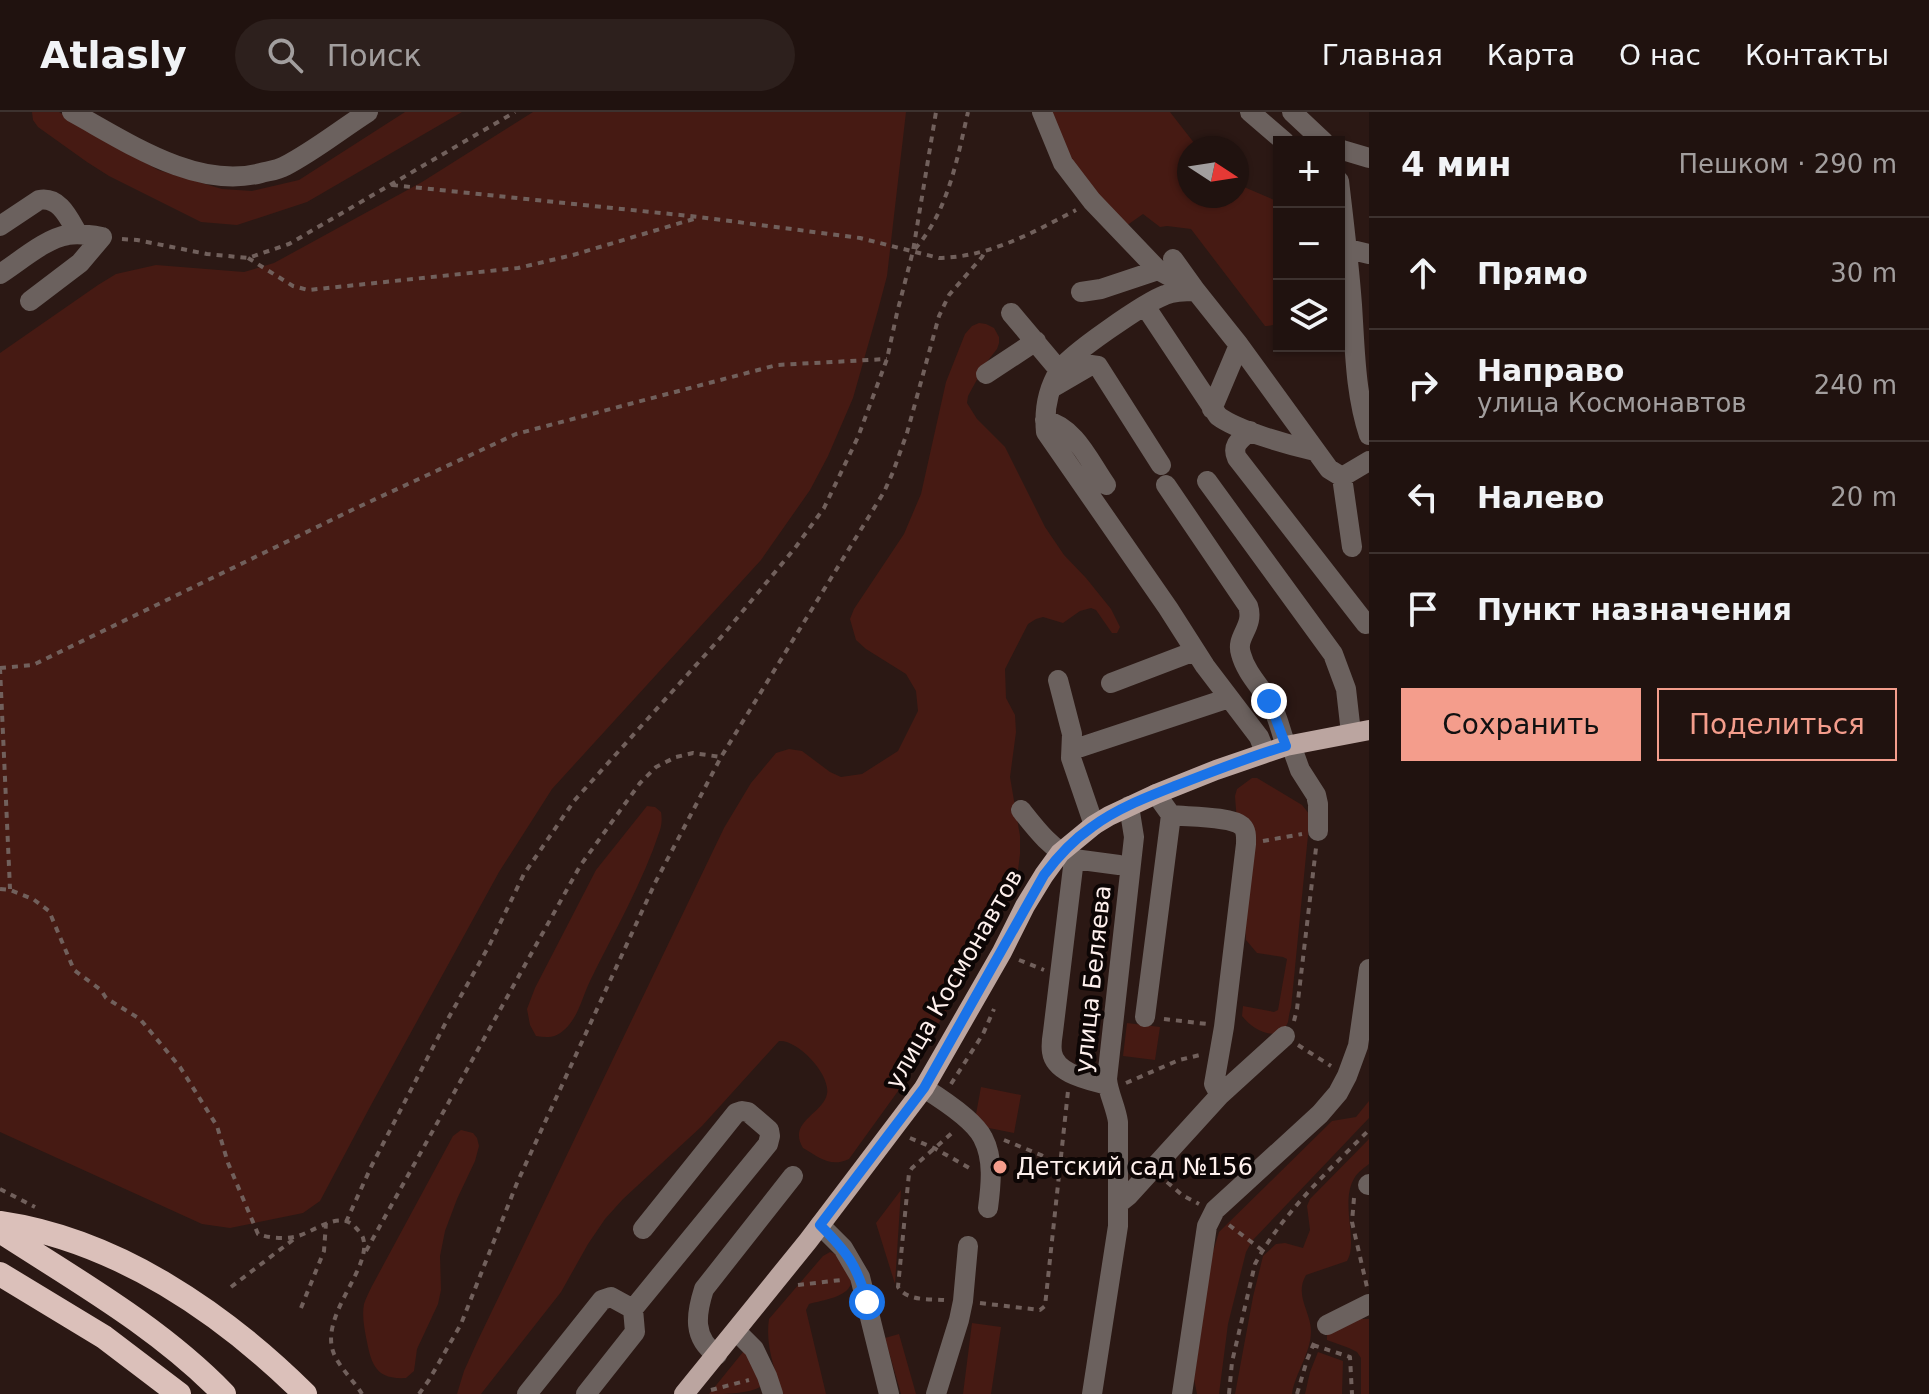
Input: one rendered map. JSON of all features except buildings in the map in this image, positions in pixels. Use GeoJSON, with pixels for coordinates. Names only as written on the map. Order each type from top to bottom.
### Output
{"type":"FeatureCollection","features":[{"type":"Feature","properties":{"kind":"highway"},"geometry":{"type":"LineString","coordinates":[[0,1223],[71,1241],[107,1254],[155,1278],[213,1315],[269,1359],[305,1394]]}},
{"type":"Feature","properties":{"kind":"highway"},"geometry":{"type":"LineString","coordinates":[[0,1231],[170,1344],[224,1394]]}},
{"type":"Feature","properties":{"kind":"highway"},"geometry":{"type":"LineString","coordinates":[[0,1274],[104,1337],[179,1394]]}},
{"type":"Feature","properties":{"kind":"main road","name":"улица Космонавтов"},"geometry":{"type":"LineString","coordinates":[[695,1393],[717,1355],[924,1088],[1044,875],[1067,856],[1094,825],[1156,794],[1265,752],[1360,731]]}},
{"type":"Feature","properties":{"kind":"street"},"geometry":{"type":"LineString","coordinates":[[72,112],[160,160],[221,175],[250,176],[283,168],[368,112]]}},
{"type":"Feature","properties":{"kind":"street"},"geometry":{"type":"LineString","coordinates":[[1042,112],[1063,163],[1092,201],[1196,291],[1329,469],[1342,477]]}},
{"type":"Feature","properties":{"kind":"street"},"geometry":{"type":"LineString","coordinates":[[1250,112],[1278,136]]}},
{"type":"Feature","properties":{"kind":"street"},"geometry":{"type":"LineString","coordinates":[[1292,112],[1318,136]]}},
{"type":"Feature","properties":{"kind":"street"},"geometry":{"type":"LineString","coordinates":[[1345,151],[1369,158]]}},
{"type":"Feature","properties":{"kind":"street"},"geometry":{"type":"LineString","coordinates":[[0,226],[45,198],[60,205],[78,234]]}},
{"type":"Feature","properties":{"kind":"street"},"geometry":{"type":"LineString","coordinates":[[1343,208],[1360,308],[1363,417],[1369,435]]}},
{"type":"Feature","properties":{"kind":"street"},"geometry":{"type":"LineString","coordinates":[[0,274],[54,238],[78,234],[102,237]]}},
{"type":"Feature","properties":{"kind":"street"},"geometry":{"type":"LineString","coordinates":[[30,301],[80,263],[102,237]]}},
{"type":"Feature","properties":{"kind":"street"},"geometry":{"type":"LineString","coordinates":[[1348,249],[1369,254]]}},
{"type":"Feature","properties":{"kind":"street"},"geometry":{"type":"LineString","coordinates":[[1081,292],[1101,289],[1166,265]]}},
{"type":"Feature","properties":{"kind":"street"},"geometry":{"type":"LineString","coordinates":[[1196,291],[1162,296],[1078,352],[1056,379],[1046,404],[1046,432],[1195,651],[1259,737],[1265,752]]}},
{"type":"Feature","properties":{"kind":"street"},"geometry":{"type":"LineString","coordinates":[[1145,306],[1212,409],[1225,421],[1315,451]]}},
{"type":"Feature","properties":{"kind":"street"},"geometry":{"type":"LineString","coordinates":[[1011,313],[1036,341],[1056,379]]}},
{"type":"Feature","properties":{"kind":"street"},"geometry":{"type":"LineString","coordinates":[[986,374],[1036,341]]}},
{"type":"Feature","properties":{"kind":"street"},"geometry":{"type":"LineString","coordinates":[[1212,409],[1239,345]]}},
{"type":"Feature","properties":{"kind":"street"},"geometry":{"type":"LineString","coordinates":[[1056,379],[1091,365],[1098,366],[1248,606],[1251,617],[1239,645],[1240,653],[1248,671],[1273,708],[1288,746],[1316,795],[1318,831]]}},
{"type":"Feature","properties":{"kind":"street"},"geometry":{"type":"LineString","coordinates":[[1045,420],[1067,430],[1106,485]]}},
{"type":"Feature","properties":{"kind":"street"},"geometry":{"type":"LineString","coordinates":[[1250,431],[1236,443],[1234,452],[1237,458],[1366,624]]}},
{"type":"Feature","properties":{"kind":"street"},"geometry":{"type":"LineString","coordinates":[[1342,477],[1369,461]]}},
{"type":"Feature","properties":{"kind":"street"},"geometry":{"type":"LineString","coordinates":[[1342,477],[1352,547]]}},
{"type":"Feature","properties":{"kind":"street"},"geometry":{"type":"LineString","coordinates":[[1207,481],[1333,654],[1360,731]]}},
{"type":"Feature","properties":{"kind":"street"},"geometry":{"type":"LineString","coordinates":[[1111,683],[1195,651]]}},
{"type":"Feature","properties":{"kind":"street"},"geometry":{"type":"LineString","coordinates":[[1058,680],[1072,734],[1071,758],[1094,825]]}},
{"type":"Feature","properties":{"kind":"street"},"geometry":{"type":"LineString","coordinates":[[1081,747],[1229,698]]}},
{"type":"Feature","properties":{"kind":"street"},"geometry":{"type":"LineString","coordinates":[[1145,1017],[1171,815],[1156,794]]}},
{"type":"Feature","properties":{"kind":"street","name":"улица Беляева"},"geometry":{"type":"LineString","coordinates":[[1092,1394],[1118,1226],[1118,1122],[1107,1085],[1134,837],[1129,806]]}},
{"type":"Feature","properties":{"kind":"street"},"geometry":{"type":"LineString","coordinates":[[1021,810],[1036,830],[1067,856],[1119,865]]}},
{"type":"Feature","properties":{"kind":"street"},"geometry":{"type":"LineString","coordinates":[[1171,815],[1231,821],[1240,824],[1246,832],[1214,1084],[1220,1095]]}},
{"type":"Feature","properties":{"kind":"street"},"geometry":{"type":"LineString","coordinates":[[1067,856],[1051,1051],[1060,1067],[1107,1085]]}},
{"type":"Feature","properties":{"kind":"street"},"geometry":{"type":"LineString","coordinates":[[1182,1394],[1203,1242],[1213,1212],[1320,1114],[1338,1093],[1358,1046],[1369,969]]}},
{"type":"Feature","properties":{"kind":"street"},"geometry":{"type":"LineString","coordinates":[[1118,1204],[1220,1095],[1285,1036]]}},
{"type":"Feature","properties":{"kind":"street"},"geometry":{"type":"LineString","coordinates":[[924,1088],[951,1106],[982,1134],[989,1153],[991,1182],[988,1208]]}},
{"type":"Feature","properties":{"kind":"street"},"geometry":{"type":"LineString","coordinates":[[586,1394],[635,1332],[633,1309],[768,1144],[769,1130],[748,1112],[736,1113],[643,1229]]}},
{"type":"Feature","properties":{"kind":"street"},"geometry":{"type":"LineString","coordinates":[[717,1355],[709,1350],[698,1330],[697,1311],[704,1289],[793,1176]]}},
{"type":"Feature","properties":{"kind":"street"},"geometry":{"type":"LineString","coordinates":[[820,1225],[843,1248],[860,1277],[889,1394]]}},
{"type":"Feature","properties":{"kind":"street"},"geometry":{"type":"LineString","coordinates":[[936,1394],[959,1320],[968,1246]]}},
{"type":"Feature","properties":{"kind":"street"},"geometry":{"type":"LineString","coordinates":[[527,1394],[602,1300],[611,1297],[633,1309]]}},
{"type":"Feature","properties":{"kind":"street"},"geometry":{"type":"LineString","coordinates":[[1327,1325],[1369,1304]]}},
{"type":"Feature","properties":{"kind":"street"},"geometry":{"type":"LineString","coordinates":[[736,1331],[754,1349],[773,1394]]}},
{"type":"Feature","properties":{"kind":"path"},"geometry":{"type":"LineString","coordinates":[[102,237],[248,258],[289,244],[515,112]]}},
{"type":"Feature","properties":{"kind":"path"},"geometry":{"type":"LineString","coordinates":[[346,1222],[371,1167],[524,874],[574,801],[723,635],[824,508],[858,437],[887,359],[913,251],[936,112]]}},
{"type":"Feature","properties":{"kind":"path"},"geometry":{"type":"LineString","coordinates":[[913,251],[934,223],[946,194],[955,170],[968,112]]}},
{"type":"Feature","properties":{"kind":"path"},"geometry":{"type":"LineString","coordinates":[[392,185],[699,217],[860,238],[939,258],[1001,247],[1092,201]]}},
{"type":"Feature","properties":{"kind":"path"},"geometry":{"type":"LineString","coordinates":[[248,258],[293,286],[308,290],[518,268],[699,217]]}},
{"type":"Feature","properties":{"kind":"path"},"geometry":{"type":"LineString","coordinates":[[419,1394],[461,1324],[517,1183],[641,911],[721,757],[884,492],[907,433],[939,316],[949,295],[985,251]]}},
{"type":"Feature","properties":{"kind":"path"},"geometry":{"type":"LineString","coordinates":[[10,890],[0,668],[33,665],[516,434],[777,365],[887,359]]}},
{"type":"Feature","properties":{"kind":"path"},"geometry":{"type":"LineString","coordinates":[[362,1394],[334,1355],[330,1340],[334,1321],[364,1253],[580,866],[640,783],[656,767],[693,753],[721,757]]}},
{"type":"Feature","properties":{"kind":"path"},"geometry":{"type":"LineString","coordinates":[[1270,840],[1318,831],[1297,1009],[1293,1026],[1285,1036]]}},
{"type":"Feature","properties":{"kind":"path"},"geometry":{"type":"LineString","coordinates":[[0,889],[33,899],[49,911],[74,970],[101,990],[106,998],[140,1019],[180,1067],[217,1126],[228,1163],[258,1234],[296,1237]]}},
{"type":"Feature","properties":{"kind":"path"},"geometry":{"type":"LineString","coordinates":[[1187,1022],[1210,1025]]}},
{"type":"Feature","properties":{"kind":"path"},"geometry":{"type":"LineString","coordinates":[[1107,1085],[1128,1082],[1189,1056],[1219,1059]]}},
{"type":"Feature","properties":{"kind":"path"},"geometry":{"type":"LineString","coordinates":[[1010,1307],[1040,1310],[1045,1306],[1070,1072]]}},
{"type":"Feature","properties":{"kind":"path"},"geometry":{"type":"LineString","coordinates":[[1229,1394],[1232,1362],[1255,1264],[1262,1250],[1311,1189],[1369,1130]]}},
{"type":"Feature","properties":{"kind":"path"},"geometry":{"type":"LineString","coordinates":[[893,1131],[962,1163]]}},
{"type":"Feature","properties":{"kind":"path"},"geometry":{"type":"LineString","coordinates":[[931,1299],[909,1297],[898,1287],[909,1173],[951,1133]]}},
{"type":"Feature","properties":{"kind":"path"},"geometry":{"type":"LineString","coordinates":[[1012,1143],[1059,1166]]}},
{"type":"Feature","properties":{"kind":"path"},"geometry":{"type":"LineString","coordinates":[[1213,1212],[1262,1250]]}},
{"type":"Feature","properties":{"kind":"path"},"geometry":{"type":"LineString","coordinates":[[1352,1222],[1369,1297]]}},
{"type":"Feature","properties":{"kind":"path"},"geometry":{"type":"LineString","coordinates":[[231,1287],[296,1237],[326,1223],[352,1224],[363,1237],[364,1253]]}},
{"type":"Feature","properties":{"kind":"path"},"geometry":{"type":"LineString","coordinates":[[301,1308],[324,1251],[326,1223]]}},
{"type":"Feature","properties":{"kind":"path"},"geometry":{"type":"LineString","coordinates":[[792,1286],[821,1282]]}},
{"type":"Feature","properties":{"kind":"path"},"geometry":{"type":"LineString","coordinates":[[1297,1394],[1313,1345],[1327,1325]]}},
{"type":"Feature","properties":{"kind":"path"},"geometry":{"type":"LineString","coordinates":[[1313,1345],[1350,1357],[1352,1394]]}},
{"type":"Feature","properties":{"kind":"path"},"geometry":{"type":"LineString","coordinates":[[695,1393],[730,1385]]}},
{"type":"Feature","properties":{"kind":"shaded area"},"geometry":{"type":"Polygon","coordinates":[[[32,112],[59,112],[158,170],[222,189],[252,191],[299,180],[405,112],[462,112],[307,202],[237,225],[201,222],[109,176],[38,127],[32,112]]]}},
{"type":"Feature","properties":{"kind":"shaded area"},"geometry":{"type":"Polygon","coordinates":[[[533,112],[906,112],[887,276],[853,398],[810,490],[761,560],[552,789],[499,872],[320,1201],[303,1213],[230,1228],[202,1224],[0,1132],[0,353],[116,274],[156,265],[244,272],[274,263],[422,182],[533,112]]]}},
{"type":"Feature","properties":{"kind":"shaded area"},"geometry":{"type":"Polygon","coordinates":[[[1048,112],[1170,112],[1189,136],[1177,136],[1177,208],[1249,208],[1249,189],[1273,199],[1273,325],[1265,326],[1191,229],[1160,227],[1143,214],[1126,226],[1067,158],[1048,112]]]}},
{"type":"Feature","properties":{"kind":"shaded area"},"geometry":{"type":"Polygon","coordinates":[[[979,323],[994,328],[999,343],[968,396],[967,403],[977,419],[1005,447],[1045,527],[1064,555],[1111,609],[1120,627],[1117,633],[1112,633],[1096,610],[1091,608],[1080,611],[1063,623],[1043,617],[1036,619],[1028,624],[1005,669],[1006,698],[1015,715],[1010,777],[1020,836],[1018,870],[1009,895],[906,1080],[849,1159],[830,1162],[803,1148],[799,1131],[824,1101],[827,1086],[811,1059],[795,1046],[779,1041],[702,1126],[605,1219],[561,1292],[481,1394],[457,1394],[478,1340],[724,828],[751,783],[776,753],[789,749],[802,751],[841,777],[862,774],[898,751],[918,711],[916,691],[906,674],[856,640],[850,619],[904,534],[921,494],[946,382],[965,334],[979,323]]]}},
{"type":"Feature","properties":{"kind":"shaded area"},"geometry":{"type":"Polygon","coordinates":[[[1252,778],[1302,805],[1310,815],[1291,1008],[1284,1029],[1272,1034],[1258,1030],[1242,1016],[1243,1006],[1274,1012],[1278,1010],[1287,959],[1257,953],[1246,940],[1235,796],[1237,789],[1252,778]]]}},
{"type":"Feature","properties":{"kind":"shaded area"},"geometry":{"type":"Polygon","coordinates":[[[647,806],[661,812],[662,821],[637,888],[569,1025],[558,1035],[536,1036],[527,1009],[535,988],[596,870],[647,806]]]}},
{"type":"Feature","properties":{"kind":"shaded area"},"geometry":{"type":"Polygon","coordinates":[[[1127,1023],[1160,1027],[1155,1060],[1123,1056],[1127,1023]]]}},
{"type":"Feature","properties":{"kind":"shaded area"},"geometry":{"type":"Polygon","coordinates":[[[981,1087],[1021,1095],[1014,1133],[974,1125],[981,1087]]]}},
{"type":"Feature","properties":{"kind":"shaded area"},"geometry":{"type":"Polygon","coordinates":[[[1369,1101],[1369,1118],[1252,1241],[1246,1252],[1228,1324],[1219,1394],[1197,1394],[1194,1379],[1212,1255],[1219,1232],[1332,1121],[1356,1117],[1369,1101]]]}},
{"type":"Feature","properties":{"kind":"shaded area"},"geometry":{"type":"Polygon","coordinates":[[[461,1130],[473,1133],[479,1146],[445,1231],[440,1256],[441,1290],[438,1304],[417,1349],[414,1371],[406,1378],[387,1376],[372,1361],[364,1325],[364,1304],[453,1136],[461,1130]]]}},
{"type":"Feature","properties":{"kind":"shaded area"},"geometry":{"type":"Polygon","coordinates":[[[1369,1139],[1369,1164],[1356,1175],[1349,1198],[1351,1243],[1347,1261],[1306,1275],[1303,1282],[1302,1296],[1311,1331],[1292,1394],[1235,1394],[1263,1256],[1276,1244],[1303,1248],[1310,1230],[1307,1206],[1310,1199],[1369,1139]]]}},
{"type":"Feature","properties":{"kind":"shaded area"},"geometry":{"type":"Polygon","coordinates":[[[901,1190],[895,1284],[876,1223],[901,1190]]]}},
{"type":"Feature","properties":{"kind":"shaded area"},"geometry":{"type":"Polygon","coordinates":[[[830,1252],[836,1254],[847,1268],[851,1284],[843,1293],[809,1304],[806,1310],[826,1394],[782,1394],[770,1348],[769,1319],[823,1256],[830,1252]]]}},
{"type":"Feature","properties":{"kind":"shaded area"},"geometry":{"type":"Polygon","coordinates":[[[1358,1319],[1369,1319],[1369,1394],[1361,1394],[1361,1358],[1357,1352],[1327,1340],[1330,1331],[1358,1319]]]}},
{"type":"Feature","properties":{"kind":"shaded area"},"geometry":{"type":"Polygon","coordinates":[[[972,1323],[1001,1327],[991,1394],[963,1394],[972,1323]]]}},
{"type":"Feature","properties":{"kind":"shaded area"},"geometry":{"type":"Polygon","coordinates":[[[899,1334],[916,1394],[901,1394],[885,1338],[899,1334]]]}},
{"type":"Feature","properties":{"kind":"shaded area"},"geometry":{"type":"Polygon","coordinates":[[[743,1352],[747,1352],[762,1386],[744,1392],[709,1394],[743,1352]]]}},
{"type":"Feature","properties":{"kind":"shaded area"},"geometry":{"type":"Polygon","coordinates":[[[1318,1352],[1343,1361],[1342,1394],[1305,1394],[1318,1352]]]}},
{"type":"Feature","properties":{"kind":"place","name":"Детский сад №156"},"geometry":{"type":"Point","coordinates":[1000,1167]}},
{"type":"Feature","properties":{"kind":"route"},"geometry":{"type":"LineString","coordinates":[[867,1302],[860,1277],[843,1248],[820,1225],[924,1088],[1044,875],[1060,853],[1109,816],[1216,770],[1286,746],[1269,701]]}}]}
